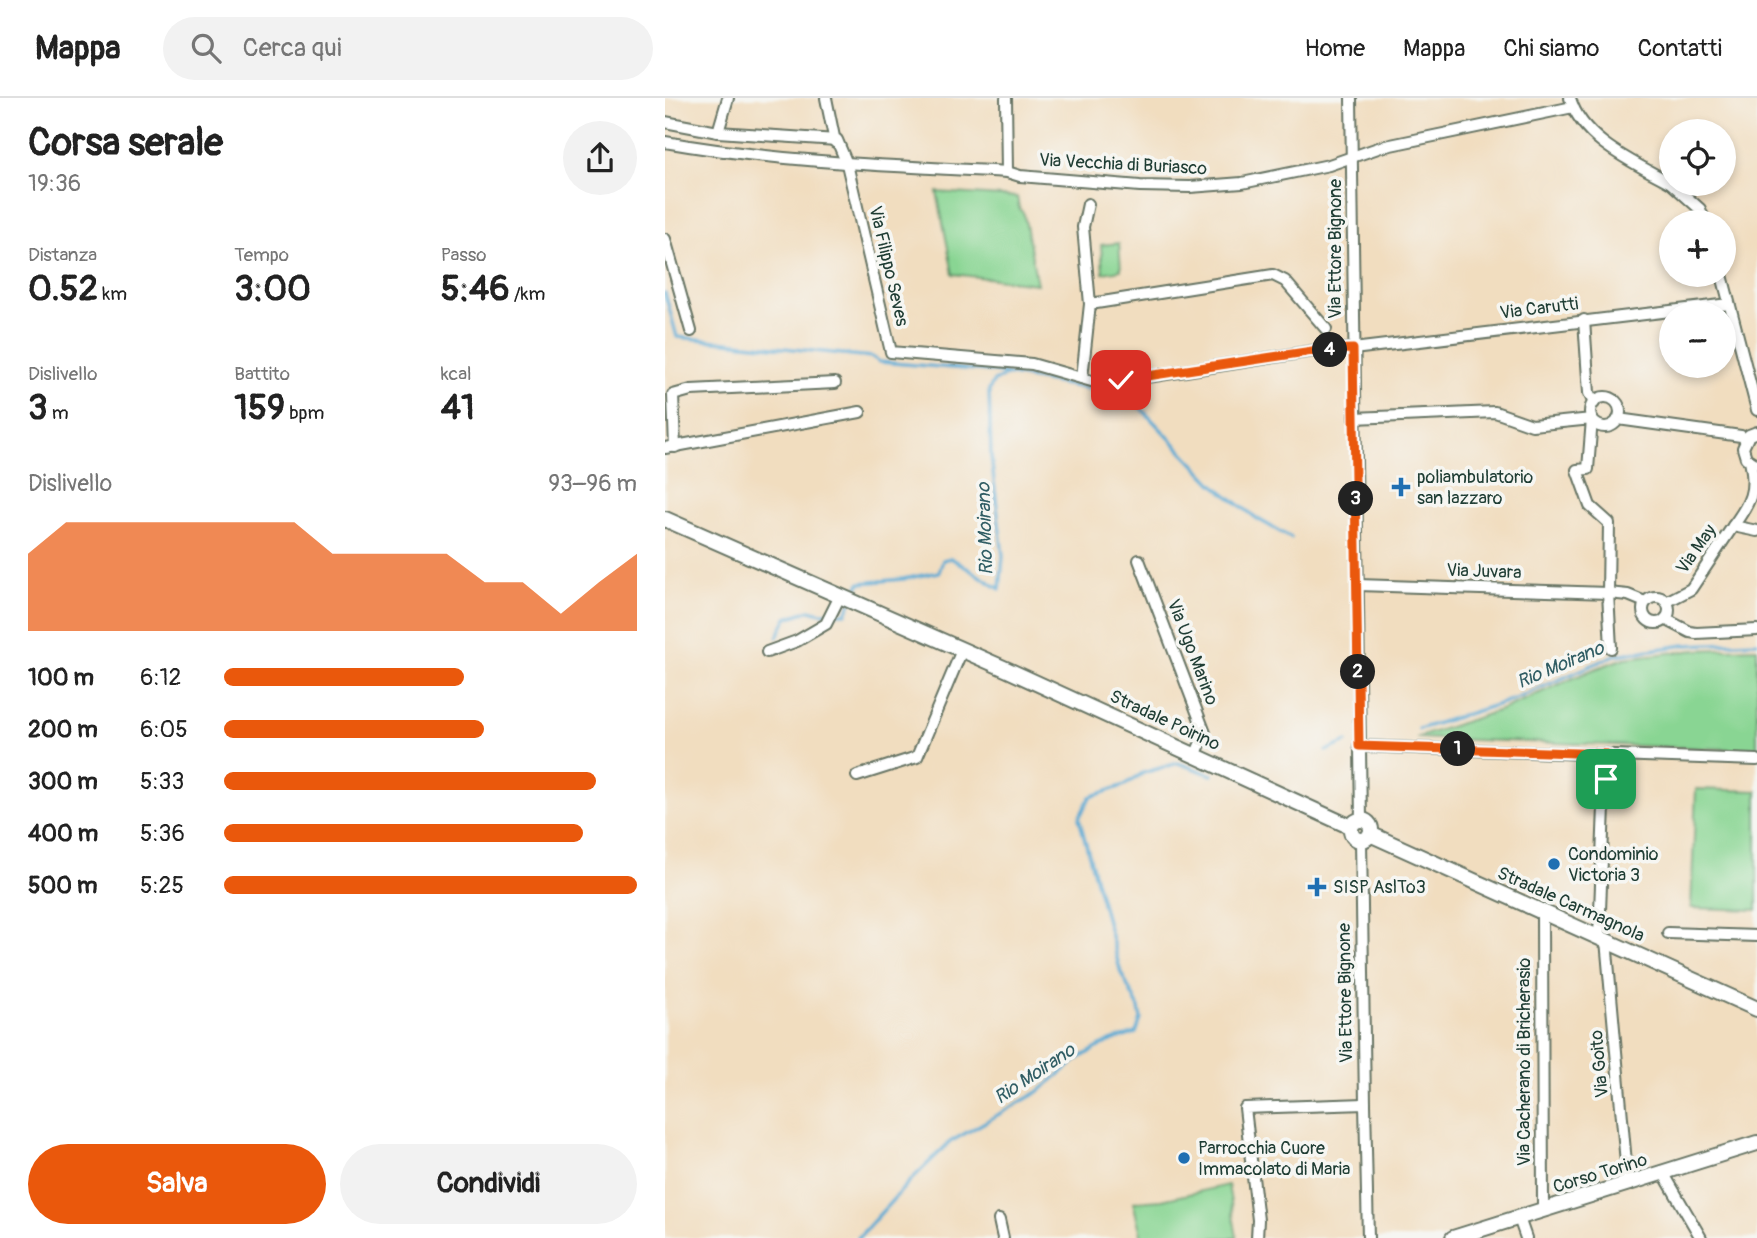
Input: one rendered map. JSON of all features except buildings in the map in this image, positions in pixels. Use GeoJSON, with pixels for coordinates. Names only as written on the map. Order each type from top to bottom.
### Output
{"type":"FeatureCollection","features":[{"type":"Feature","properties":{"kind":"main road","name":"Stradale Poirino"},"geometry":{"type":"LineString","coordinates":[[665,519],[1195,756],[1356,823]]}},
{"type":"Feature","properties":{"kind":"main road"},"geometry":{"type":"LineString","coordinates":[[1356,823],[1369,824],[1365,837]]}},
{"type":"Feature","properties":{"kind":"main road","name":"Stradale Carmagnola"},"geometry":{"type":"LineString","coordinates":[[1365,837],[1542,912],[1757,1009]]}},
{"type":"Feature","properties":{"kind":"main road","name":"Corso Torino"},"geometry":{"type":"LineString","coordinates":[[1454,1238],[1757,1143]]}},
{"type":"Feature","properties":{"kind":"street"},"geometry":{"type":"LineString","coordinates":[[718,132],[728,98]]}},
{"type":"Feature","properties":{"kind":"street"},"geometry":{"type":"LineString","coordinates":[[825,98],[835,142]]}},
{"type":"Feature","properties":{"kind":"street"},"geometry":{"type":"LineString","coordinates":[[1006,98],[1007,172]]}},
{"type":"Feature","properties":{"kind":"street","name":"Via Ettore Bignone"},"geometry":{"type":"LineString","coordinates":[[1351,98],[1358,585],[1359,746],[1356,823]]}},
{"type":"Feature","properties":{"kind":"street"},"geometry":{"type":"LineString","coordinates":[[1571,102],[1586,127],[1615,152],[1659,176]]}},
{"type":"Feature","properties":{"kind":"street","name":"Via Vecchia di Buriasco"},"geometry":{"type":"LineString","coordinates":[[665,142],[733,154],[847,164],[1007,172],[1020,176],[1140,186],[1217,186],[1295,174],[1381,147],[1571,102]]}},
{"type":"Feature","properties":{"kind":"street"},"geometry":{"type":"LineString","coordinates":[[665,122],[718,132],[835,142],[837,140],[847,164]]}},
{"type":"Feature","properties":{"kind":"street","name":"Via Filippo Seves"},"geometry":{"type":"LineString","coordinates":[[847,164],[891,352],[1032,364],[1082,379]]}},
{"type":"Feature","properties":{"kind":"street"},"geometry":{"type":"LineString","coordinates":[[1686,196],[1700,210]]}},
{"type":"Feature","properties":{"kind":"street"},"geometry":{"type":"LineString","coordinates":[[1082,379],[1090,304],[1083,226],[1088,204]]}},
{"type":"Feature","properties":{"kind":"street"},"geometry":{"type":"LineString","coordinates":[[665,239],[691,331]]}},
{"type":"Feature","properties":{"kind":"street"},"geometry":{"type":"LineString","coordinates":[[1090,304],[1273,275],[1285,281],[1326,329]]}},
{"type":"Feature","properties":{"kind":"street","name":"Via Carutti"},"geometry":{"type":"LineString","coordinates":[[1082,379],[1094,382],[1121,380],[1319,350],[1353,349],[1659,312]]}},
{"type":"Feature","properties":{"kind":"street"},"geometry":{"type":"LineString","coordinates":[[1584,320],[1589,393],[1594,403]]}},
{"type":"Feature","properties":{"kind":"street"},"geometry":{"type":"LineString","coordinates":[[1736,330],[1757,410]]}},
{"type":"Feature","properties":{"kind":"street"},"geometry":{"type":"LineString","coordinates":[[835,383],[691,390],[673,396],[670,447],[860,412]]}},
{"type":"Feature","properties":{"kind":"street"},"geometry":{"type":"LineString","coordinates":[[1355,418],[1495,411],[1532,425],[1592,419],[1602,427],[1611,425],[1618,419],[1620,410],[1611,399],[1602,398],[1594,403],[1590,410],[1592,419],[1588,469],[1577,470],[1590,506],[1609,523],[1608,593],[1611,648]]}},
{"type":"Feature","properties":{"kind":"street"},"geometry":{"type":"LineString","coordinates":[[1618,419],[1741,436],[1745,439]]}},
{"type":"Feature","properties":{"kind":"street"},"geometry":{"type":"LineString","coordinates":[[1733,526],[1749,504],[1754,466],[1743,448],[1745,439],[1757,432]]}},
{"type":"Feature","properties":{"kind":"street","name":"Via May"},"geometry":{"type":"LineString","coordinates":[[1666,602],[1691,589],[1733,526],[1757,531]]}},
{"type":"Feature","properties":{"kind":"street","name":"Via Ugo Marino"},"geometry":{"type":"LineString","coordinates":[[1139,560],[1205,733],[1195,756]]}},
{"type":"Feature","properties":{"kind":"street","name":"Via Juvara"},"geometry":{"type":"LineString","coordinates":[[1358,585],[1608,593],[1628,595],[1645,602]]}},
{"type":"Feature","properties":{"kind":"street"},"geometry":{"type":"LineString","coordinates":[[1656,597],[1666,602],[1669,611],[1665,619],[1658,623],[1649,621],[1642,610],[1645,602],[1656,597]]}},
{"type":"Feature","properties":{"kind":"street"},"geometry":{"type":"LineString","coordinates":[[767,652],[797,641],[826,624],[847,602]]}},
{"type":"Feature","properties":{"kind":"street"},"geometry":{"type":"LineString","coordinates":[[1665,619],[1696,633],[1757,630]]}},
{"type":"Feature","properties":{"kind":"street"},"geometry":{"type":"LineString","coordinates":[[857,776],[917,757],[962,650]]}},
{"type":"Feature","properties":{"kind":"street"},"geometry":{"type":"LineString","coordinates":[[1359,746],[1757,760]]}},
{"type":"Feature","properties":{"kind":"street","name":"Via Goito"},"geometry":{"type":"LineString","coordinates":[[1607,754],[1602,939],[1628,1185]]}},
{"type":"Feature","properties":{"kind":"street","name":"Via Ettore Bignone"},"geometry":{"type":"LineString","coordinates":[[1365,837],[1368,1238]]}},
{"type":"Feature","properties":{"kind":"street","name":"Via Cacherano di Bricherasio"},"geometry":{"type":"LineString","coordinates":[[1542,912],[1543,1211]]}},
{"type":"Feature","properties":{"kind":"street"},"geometry":{"type":"LineString","coordinates":[[1668,933],[1757,936]]}},
{"type":"Feature","properties":{"kind":"street"},"geometry":{"type":"LineString","coordinates":[[1257,1238],[1258,1220],[1245,1108],[1365,1104]]}},
{"type":"Feature","properties":{"kind":"street"},"geometry":{"type":"LineString","coordinates":[[1664,1174],[1701,1238]]}},
{"type":"Feature","properties":{"kind":"street"},"geometry":{"type":"LineString","coordinates":[[1518,1218],[1526,1238]]}},
{"type":"Feature","properties":{"kind":"street"},"geometry":{"type":"LineString","coordinates":[[999,1220],[1003,1238]]}},
{"type":"Feature","properties":{"kind":"green space"},"geometry":{"type":"Polygon","coordinates":[[[937,192],[1017,197],[1019,208],[1024,214],[1037,284],[953,274],[937,192]]]}},
{"type":"Feature","properties":{"kind":"green space"},"geometry":{"type":"Polygon","coordinates":[[[1119,243],[1121,270],[1103,273],[1101,245],[1119,243]]]}},
{"type":"Feature","properties":{"kind":"green space"},"geometry":{"type":"Polygon","coordinates":[[[1757,648],[1757,750],[1416,738],[1503,709],[1625,658],[1696,650],[1757,648]]]}},
{"type":"Feature","properties":{"kind":"green space"},"geometry":{"type":"Polygon","coordinates":[[[1696,789],[1757,791],[1757,910],[1691,908],[1696,789]]]}},
{"type":"Feature","properties":{"kind":"green space"},"geometry":{"type":"Polygon","coordinates":[[[1228,1185],[1237,1238],[1142,1238],[1133,1202],[1162,1200],[1228,1185]]]}},
{"type":"Feature","properties":{"kind":"waterway"},"geometry":{"type":"LineString","coordinates":[[665,293],[677,337],[872,357],[880,362],[989,371],[1112,393],[1135,402],[1213,484],[1256,518],[1291,538]]}},
{"type":"Feature","properties":{"kind":"waterway","name":"Rio Moirano"},"geometry":{"type":"LineString","coordinates":[[854,596],[860,583],[939,572],[943,560],[951,558],[1000,589],[1003,556],[991,456],[989,390],[994,381],[1007,375]]}},
{"type":"Feature","properties":{"kind":"waterway","name":"Rio Moirano"},"geometry":{"type":"LineString","coordinates":[[777,637],[787,618],[810,610],[846,613],[851,603]]}},
{"type":"Feature","properties":{"kind":"waterway","name":"Rio Moirano"},"geometry":{"type":"LineString","coordinates":[[1419,729],[1515,699],[1615,655],[1685,645],[1757,642]]}},
{"type":"Feature","properties":{"kind":"waterway"},"geometry":{"type":"LineString","coordinates":[[1326,751],[1347,742]]}},
{"type":"Feature","properties":{"kind":"waterway","name":"Rio Moirano"},"geometry":{"type":"LineString","coordinates":[[858,1238],[950,1142],[1038,1092],[1081,1057],[1108,1042],[1136,1033],[1141,1019],[1139,1008],[1121,973],[1079,818],[1090,797],[1125,785],[1143,773],[1178,763],[1212,775]]}},
{"type":"Feature","properties":{"kind":"place","name":"poliambulatorio san lazzaro"},"geometry":{"type":"Point","coordinates":[1401,487]}},
{"type":"Feature","properties":{"kind":"place","name":"Condominio Victoria 3"},"geometry":{"type":"Point","coordinates":[1554,864]}},
{"type":"Feature","properties":{"kind":"place","name":"SISP AslTo3"},"geometry":{"type":"Point","coordinates":[1317,887]}},
{"type":"Feature","properties":{"kind":"place","name":"Parrocchia Cuore Immacolato di Maria"},"geometry":{"type":"Point","coordinates":[1184,1158]}},
{"type":"Feature","properties":{"kind":"route"},"geometry":{"type":"LineString","coordinates":[[1121,380],[1319,350],[1353,349],[1359,746],[1607,754],[1606,779]]}}]}
